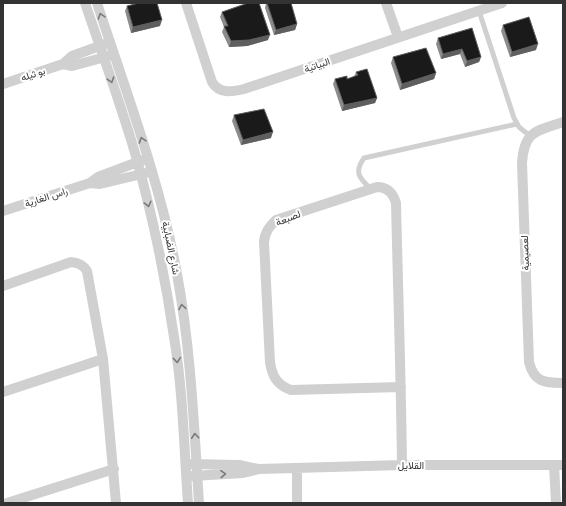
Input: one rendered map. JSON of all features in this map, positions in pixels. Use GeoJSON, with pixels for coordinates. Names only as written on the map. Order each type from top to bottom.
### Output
{"type":"FeatureCollection","features":[{"type":"Feature","properties":{"kind":"street","name":"شارع الضبابية"},"geometry":{"type":"LineString","coordinates":[[85,3],[104,57],[137,162],[151,217],[175,338],[188,503]]}},
{"type":"Feature","properties":{"kind":"street","name":"شارع الضبابية"},"geometry":{"type":"LineString","coordinates":[[97,3],[151,171],[167,230],[178,281],[188,349],[200,503]]}},
{"type":"Feature","properties":{"kind":"street","name":"البياتية"},"geometry":{"type":"LineString","coordinates":[[186,3],[212,82],[215,87],[225,91],[244,89],[502,3]]}},
{"type":"Feature","properties":{"kind":"street"},"geometry":{"type":"LineString","coordinates":[[386,3],[398,37]]}},
{"type":"Feature","properties":{"kind":"street","name":"بو ثيله"},"geometry":{"type":"LineString","coordinates":[[3,84],[63,64],[69,58],[110,42]]}},
{"type":"Feature","properties":{"kind":"street","name":"بو ثيله"},"geometry":{"type":"LineString","coordinates":[[63,64],[72,66],[114,54]]}},
{"type":"Feature","properties":{"kind":"street"},"geometry":{"type":"LineString","coordinates":[[530,136],[544,128],[563,122]]}},
{"type":"Feature","properties":{"kind":"street","name":"لعصيمية"},"geometry":{"type":"LineString","coordinates":[[530,136],[523,149],[522,163],[529,362],[533,373],[540,381],[563,383]]}},
{"type":"Feature","properties":{"kind":"street","name":"راس الغارية"},"geometry":{"type":"LineString","coordinates":[[3,211],[90,183],[98,177],[147,158]]}},
{"type":"Feature","properties":{"kind":"street","name":"راس الغارية"},"geometry":{"type":"LineString","coordinates":[[90,183],[98,184],[151,171]]}},
{"type":"Feature","properties":{"kind":"street","name":"لصبعة"},"geometry":{"type":"LineString","coordinates":[[401,387],[291,390],[280,385],[274,377],[270,362],[264,242],[268,229],[276,220],[370,188],[381,187],[386,189],[394,197],[396,203],[401,387],[402,465]]}},
{"type":"Feature","properties":{"kind":"street"},"geometry":{"type":"LineString","coordinates":[[3,286],[71,262],[82,265],[89,275],[103,359],[116,503]]}},
{"type":"Feature","properties":{"kind":"street"},"geometry":{"type":"LineString","coordinates":[[3,392],[103,359]]}},
{"type":"Feature","properties":{"kind":"street","name":"القلايل"},"geometry":{"type":"LineString","coordinates":[[186,464],[239,465],[260,469],[402,465],[558,465]]}},
{"type":"Feature","properties":{"kind":"street"},"geometry":{"type":"LineString","coordinates":[[556,503],[558,465]]}},
{"type":"Feature","properties":{"kind":"street"},"geometry":{"type":"LineString","coordinates":[[7,503],[114,469]]}},
{"type":"Feature","properties":{"kind":"street","name":"القلايل"},"geometry":{"type":"LineString","coordinates":[[186,476],[243,473],[260,469]]}},
{"type":"Feature","properties":{"kind":"street"},"geometry":{"type":"LineString","coordinates":[[297,469],[297,503]]}},
{"type":"Feature","properties":{"kind":"lane"},"geometry":{"type":"LineString","coordinates":[[480,10],[517,124],[530,136]]}},
{"type":"Feature","properties":{"kind":"lane"},"geometry":{"type":"LineString","coordinates":[[370,188],[361,179],[359,173],[359,165],[364,158],[517,124]]}},
{"type":"Feature","properties":{"kind":"building"},"geometry":{"type":"Polygon","coordinates":[[[139,3],[157,3],[162,20],[133,27],[127,6],[139,3]]]}},
{"type":"Feature","properties":{"kind":"building"},"geometry":{"type":"Polygon","coordinates":[[[248,3],[259,3],[270,35],[249,40],[231,41],[224,26],[228,26],[222,12],[248,3]]]}},
{"type":"Feature","properties":{"kind":"building"},"geometry":{"type":"Polygon","coordinates":[[[267,3],[291,3],[297,24],[276,30],[267,3]]]}},
{"type":"Feature","properties":{"kind":"building"},"geometry":{"type":"Polygon","coordinates":[[[529,17],[538,44],[512,52],[503,25],[529,17]]]}},
{"type":"Feature","properties":{"kind":"building"},"geometry":{"type":"Polygon","coordinates":[[[472,28],[481,57],[467,61],[462,49],[443,54],[438,38],[472,28]]]}},
{"type":"Feature","properties":{"kind":"building"},"geometry":{"type":"Polygon","coordinates":[[[426,48],[436,73],[402,84],[393,57],[426,48]]]}},
{"type":"Feature","properties":{"kind":"building"},"geometry":{"type":"Polygon","coordinates":[[[367,69],[377,98],[344,105],[335,79],[347,76],[347,79],[358,75],[356,72],[367,69]]]}},
{"type":"Feature","properties":{"kind":"building"},"geometry":{"type":"Polygon","coordinates":[[[264,109],[273,132],[243,140],[234,115],[264,109]]]}}]}
